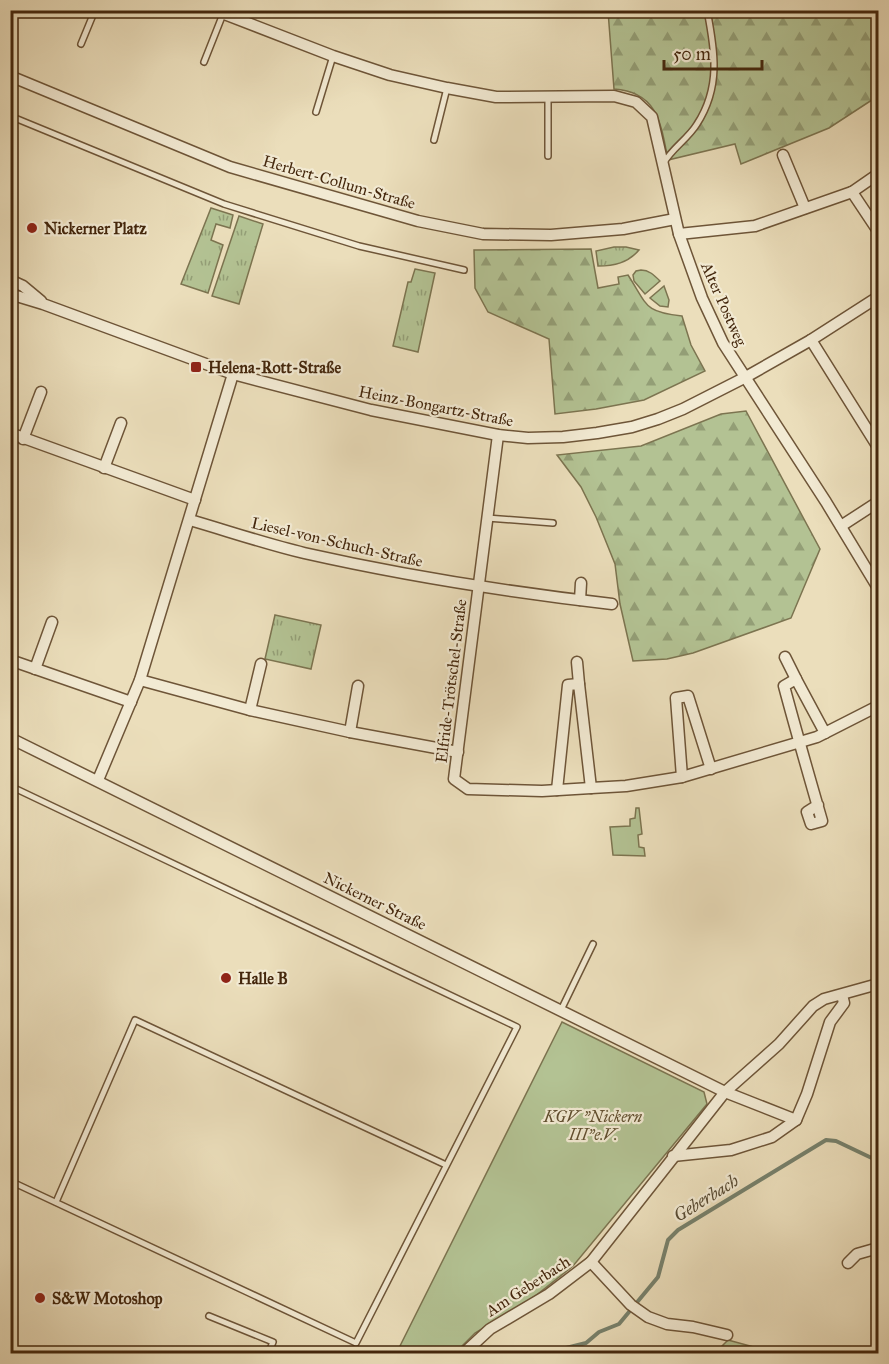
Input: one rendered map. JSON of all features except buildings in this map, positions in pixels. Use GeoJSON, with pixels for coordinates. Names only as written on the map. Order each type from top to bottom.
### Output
{"type":"FeatureCollection","features":[{"type":"Feature","properties":{"kind":"street","name":"Alter Postweg"},"geometry":{"type":"LineString","coordinates":[[219,12],[333,56],[390,75],[447,88],[496,97],[614,96],[636,102],[652,117],[679,234],[702,298],[723,343],[879,588]]}},
{"type":"Feature","properties":{"kind":"street","name":"Herbert-Collum-Straße"},"geometry":{"type":"LineString","coordinates":[[10,76],[230,167],[418,221],[483,234],[551,235],[623,229],[675,219]]}},
{"type":"Feature","properties":{"kind":"street"},"geometry":{"type":"LineString","coordinates":[[783,155],[805,208]]}},
{"type":"Feature","properties":{"kind":"street"},"geometry":{"type":"LineString","coordinates":[[679,234],[755,226],[852,192],[879,174]]}},
{"type":"Feature","properties":{"kind":"street"},"geometry":{"type":"LineString","coordinates":[[852,192],[879,231]]}},
{"type":"Feature","properties":{"kind":"street","name":"Heinz-Bongartz-Straße"},"geometry":{"type":"LineString","coordinates":[[10,280],[23,286],[43,304]]}},
{"type":"Feature","properties":{"kind":"street","name":"Heinz-Bongartz-Straße"},"geometry":{"type":"LineString","coordinates":[[10,294],[233,374],[371,410],[498,435],[528,438],[563,437],[633,427],[683,409],[811,340],[879,297]]}},
{"type":"Feature","properties":{"kind":"street"},"geometry":{"type":"LineString","coordinates":[[811,340],[879,447]]}},
{"type":"Feature","properties":{"kind":"street"},"geometry":{"type":"LineString","coordinates":[[98,780],[140,680],[233,374]]}},
{"type":"Feature","properties":{"kind":"street"},"geometry":{"type":"LineString","coordinates":[[23,439],[41,392]]}},
{"type":"Feature","properties":{"kind":"street"},"geometry":{"type":"LineString","coordinates":[[104,468],[121,423]]}},
{"type":"Feature","properties":{"kind":"street"},"geometry":{"type":"LineString","coordinates":[[10,433],[195,500]]}},
{"type":"Feature","properties":{"kind":"street","name":"Elfride-Trötschel-Straße"},"geometry":{"type":"LineString","coordinates":[[498,435],[454,779],[468,789],[557,790]]}},
{"type":"Feature","properties":{"kind":"street"},"geometry":{"type":"LineString","coordinates":[[841,526],[879,502]]}},
{"type":"Feature","properties":{"kind":"street","name":"Liesel-von-Schuch-Straße"},"geometry":{"type":"LineString","coordinates":[[190,520],[302,552],[418,577],[478,587]]}},
{"type":"Feature","properties":{"kind":"street"},"geometry":{"type":"LineString","coordinates":[[580,583],[580,600]]}},
{"type":"Feature","properties":{"kind":"street","name":"Elfride-Trötschel-Straße"},"geometry":{"type":"LineString","coordinates":[[478,587],[612,604]]}},
{"type":"Feature","properties":{"kind":"street"},"geometry":{"type":"LineString","coordinates":[[35,669],[52,622]]}},
{"type":"Feature","properties":{"kind":"street"},"geometry":{"type":"LineString","coordinates":[[785,657],[825,733]]}},
{"type":"Feature","properties":{"kind":"street"},"geometry":{"type":"LineString","coordinates":[[10,660],[131,702]]}},
{"type":"Feature","properties":{"kind":"street"},"geometry":{"type":"LineString","coordinates":[[577,662],[591,789]]}},
{"type":"Feature","properties":{"kind":"street"},"geometry":{"type":"LineString","coordinates":[[250,710],[261,664]]}},
{"type":"Feature","properties":{"kind":"street"},"geometry":{"type":"LineString","coordinates":[[796,679],[784,686],[818,805]]}},
{"type":"Feature","properties":{"kind":"street"},"geometry":{"type":"LineString","coordinates":[[140,680],[250,710],[458,752]]}},
{"type":"Feature","properties":{"kind":"street"},"geometry":{"type":"LineString","coordinates":[[579,684],[568,685],[557,790],[627,786],[682,777],[800,743],[879,706]]}},
{"type":"Feature","properties":{"kind":"street"},"geometry":{"type":"LineString","coordinates":[[350,732],[358,686]]}},
{"type":"Feature","properties":{"kind":"street"},"geometry":{"type":"LineString","coordinates":[[682,777],[676,698],[688,696],[711,769]]}},
{"type":"Feature","properties":{"kind":"street","name":"Nickerner Straße"},"geometry":{"type":"LineString","coordinates":[[10,738],[725,1092]]}},
{"type":"Feature","properties":{"kind":"street","name":"Am Geberbach"},"geometry":{"type":"LineString","coordinates":[[463,1353],[490,1329],[549,1294],[591,1262],[725,1092],[779,1044],[813,1006],[824,999],[879,984]]}},
{"type":"Feature","properties":{"kind":"street"},"geometry":{"type":"LineString","coordinates":[[674,1156],[731,1150],[772,1137],[796,1120],[830,1023],[844,1003],[842,994]]}},
{"type":"Feature","properties":{"kind":"street"},"geometry":{"type":"LineString","coordinates":[[725,1092],[796,1120]]}},
{"type":"Feature","properties":{"kind":"street"},"geometry":{"type":"LineString","coordinates":[[848,1263],[858,1254],[879,1248]]}},
{"type":"Feature","properties":{"kind":"street"},"geometry":{"type":"LineString","coordinates":[[591,1262],[635,1308],[648,1317],[667,1324],[727,1335]]}},
{"type":"Feature","properties":{"kind":"lane"},"geometry":{"type":"LineString","coordinates":[[81,44],[95,10]]}},
{"type":"Feature","properties":{"kind":"lane"},"geometry":{"type":"LineString","coordinates":[[663,165],[667,156],[696,125],[713,87],[715,48],[707,10]]}},
{"type":"Feature","properties":{"kind":"lane"},"geometry":{"type":"LineString","coordinates":[[204,62],[219,12]]}},
{"type":"Feature","properties":{"kind":"lane"},"geometry":{"type":"LineString","coordinates":[[316,112],[333,56]]}},
{"type":"Feature","properties":{"kind":"lane"},"geometry":{"type":"LineString","coordinates":[[434,140],[447,88]]}},
{"type":"Feature","properties":{"kind":"lane"},"geometry":{"type":"LineString","coordinates":[[548,97],[548,156]]}},
{"type":"Feature","properties":{"kind":"lane"},"geometry":{"type":"LineString","coordinates":[[10,116],[224,204],[359,246],[464,270]]}},
{"type":"Feature","properties":{"kind":"lane"},"geometry":{"type":"LineString","coordinates":[[487,518],[553,523]]}},
{"type":"Feature","properties":{"kind":"lane"},"geometry":{"type":"LineString","coordinates":[[10,786],[517,1027],[356,1343],[10,1181]]}},
{"type":"Feature","properties":{"kind":"lane"},"geometry":{"type":"LineString","coordinates":[[561,1010],[593,944]]}},
{"type":"Feature","properties":{"kind":"lane"},"geometry":{"type":"LineString","coordinates":[[56,1203],[135,1020],[446,1165]]}},
{"type":"Feature","properties":{"kind":"lane"},"geometry":{"type":"LineString","coordinates":[[209,1316],[273,1342],[268,1353]]}},
{"type":"Feature","properties":{"kind":"green space"},"geometry":{"type":"Polygon","coordinates":[[[608,11],[878,11],[878,96],[829,128],[741,164],[735,144],[668,160],[663,134],[649,103],[629,91],[614,89],[608,11]]]}},
{"type":"Feature","properties":{"kind":"green space"},"geometry":{"type":"Polygon","coordinates":[[[211,208],[233,215],[230,228],[216,224],[211,240],[223,245],[208,293],[181,284],[211,208]]]}},
{"type":"Feature","properties":{"kind":"green space"},"geometry":{"type":"Polygon","coordinates":[[[239,216],[263,224],[239,304],[212,296],[239,216]]]}},
{"type":"Feature","properties":{"kind":"green space"},"geometry":{"type":"Polygon","coordinates":[[[614,247],[639,250],[620,263],[598,266],[596,251],[614,247]]]}},
{"type":"Feature","properties":{"kind":"green space"},"geometry":{"type":"Polygon","coordinates":[[[591,249],[598,288],[619,284],[618,277],[628,275],[648,306],[660,312],[682,316],[691,345],[705,371],[644,400],[555,414],[549,339],[488,312],[475,288],[474,250],[591,249]]]}},
{"type":"Feature","properties":{"kind":"green space"},"geometry":{"type":"Polygon","coordinates":[[[415,269],[435,273],[418,352],[393,346],[408,282],[411,282],[415,269]]]}},
{"type":"Feature","properties":{"kind":"green space"},"geometry":{"type":"Polygon","coordinates":[[[636,271],[649,272],[660,281],[645,294],[634,281],[633,275],[636,271]]]}},
{"type":"Feature","properties":{"kind":"green space"},"geometry":{"type":"Polygon","coordinates":[[[664,286],[669,300],[668,307],[660,306],[650,298],[664,286]]]}},
{"type":"Feature","properties":{"kind":"green space"},"geometry":{"type":"Polygon","coordinates":[[[746,411],[820,549],[791,618],[693,653],[667,659],[633,661],[620,604],[615,564],[581,487],[557,455],[641,446],[721,414],[746,411]]]}},
{"type":"Feature","properties":{"kind":"green space"},"geometry":{"type":"Polygon","coordinates":[[[275,615],[321,625],[311,669],[265,659],[275,615]]]}},
{"type":"Feature","properties":{"kind":"green space"},"geometry":{"type":"Polygon","coordinates":[[[636,808],[639,808],[642,834],[638,835],[639,847],[644,848],[645,856],[613,855],[610,827],[630,826],[630,819],[635,818],[636,808]]]}},
{"type":"Feature","properties":{"kind":"green space","name":"KGV \"Nickern III\"e.V."},"geometry":{"type":"Polygon","coordinates":[[[562,1022],[704,1092],[707,1104],[573,1266],[534,1297],[475,1333],[455,1353],[396,1354],[562,1022]]]}},
{"type":"Feature","properties":{"kind":"green space"},"geometry":{"type":"Polygon","coordinates":[[[728,1340],[776,1353],[715,1353],[728,1340]]]}},
{"type":"Feature","properties":{"kind":"waterway","name":"Geberbach"},"geometry":{"type":"LineString","coordinates":[[555,1354],[562,1349],[586,1343],[599,1332],[619,1324],[658,1277],[668,1240],[678,1230],[826,1140],[836,1141],[878,1161]]}},
{"type":"Feature","properties":{"kind":"place","name":"Nickerner Platz"},"geometry":{"type":"Point","coordinates":[32,228]}},
{"type":"Feature","properties":{"kind":"place","name":"Helena-Rott-Straße"},"geometry":{"type":"Point","coordinates":[196,367]}},
{"type":"Feature","properties":{"kind":"place","name":"Halle B"},"geometry":{"type":"Point","coordinates":[226,978]}},
{"type":"Feature","properties":{"kind":"place","name":"S&W Motoshop"},"geometry":{"type":"Point","coordinates":[40,1298]}}]}
